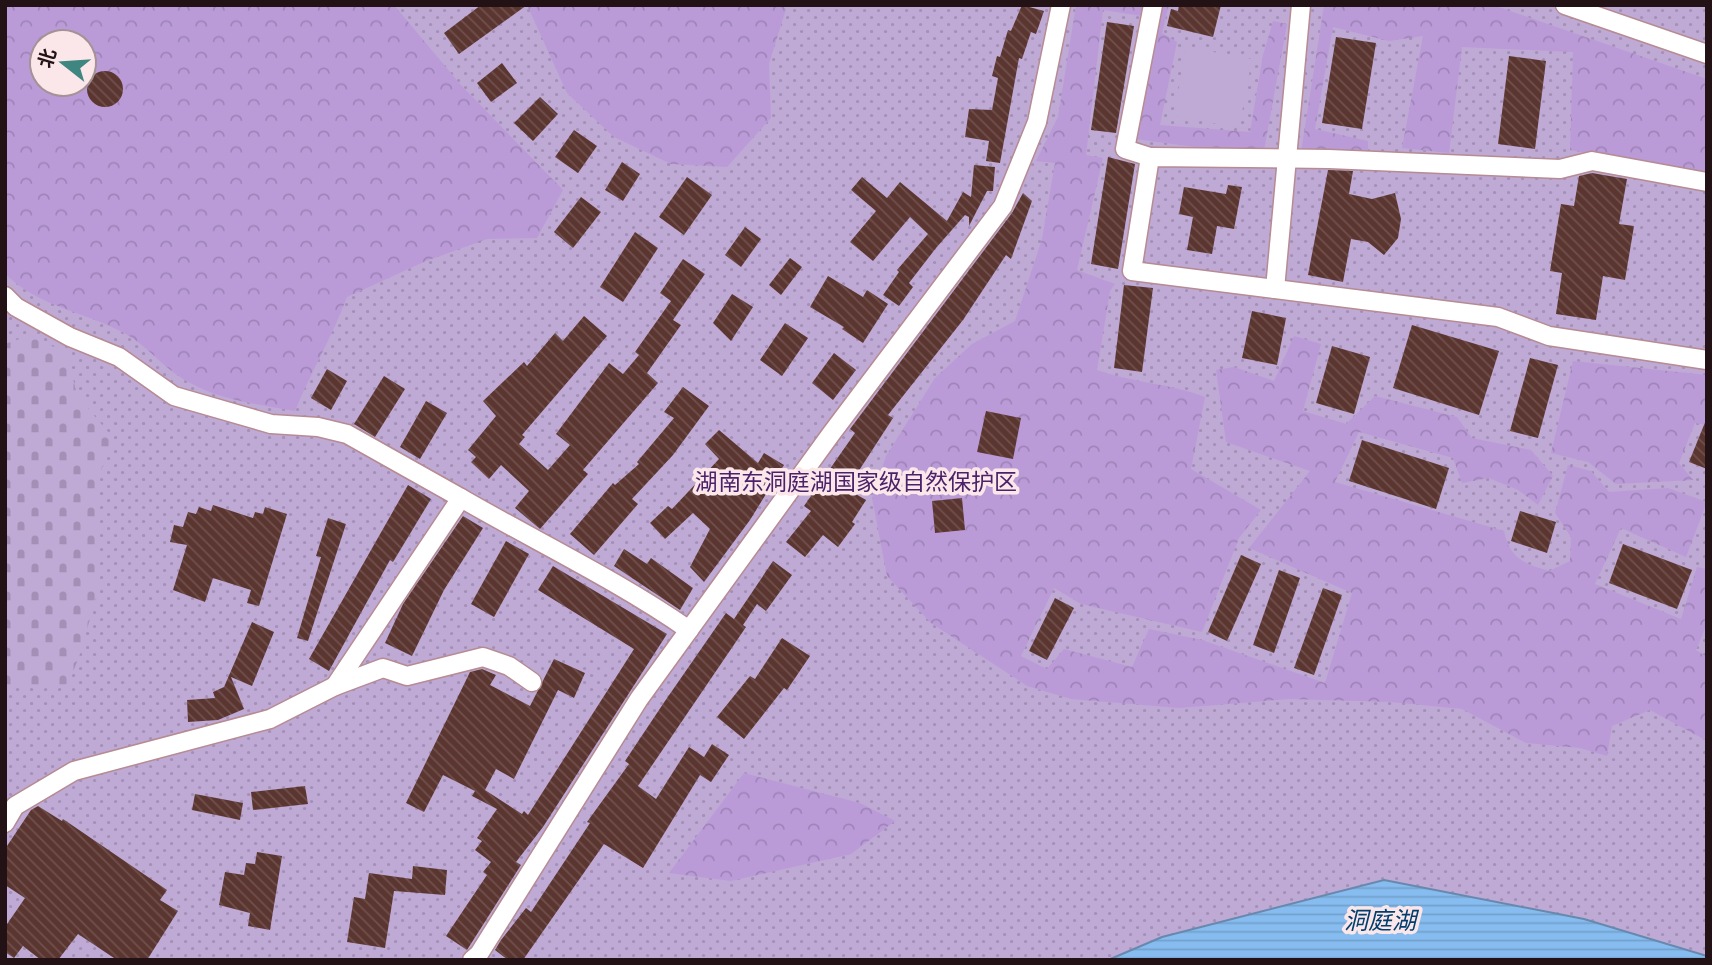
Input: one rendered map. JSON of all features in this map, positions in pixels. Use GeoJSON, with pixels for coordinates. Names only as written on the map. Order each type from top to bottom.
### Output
{"type":"FeatureCollection","features":[{"type":"Feature","properties":{"kind":"street"},"geometry":{"type":"LineString","coordinates":[[472,960],[479,954],[639,699],[831,434],[1003,206],[1037,122],[1061,5]]}},
{"type":"Feature","properties":{"kind":"street"},"geometry":{"type":"LineString","coordinates":[[1153,5],[1125,149],[1150,157],[1560,169],[1592,161],[1707,182]]}},
{"type":"Feature","properties":{"kind":"street"},"geometry":{"type":"LineString","coordinates":[[1275,289],[1301,5]]}},
{"type":"Feature","properties":{"kind":"street"},"geometry":{"type":"LineString","coordinates":[[1565,5],[1707,54]]}},
{"type":"Feature","properties":{"kind":"street"},"geometry":{"type":"LineString","coordinates":[[1150,157],[1132,271],[1498,317],[1549,336],[1707,360]]}},
{"type":"Feature","properties":{"kind":"street"},"geometry":{"type":"LineString","coordinates":[[5,296],[16,307],[69,337],[119,357],[174,396],[271,424],[318,427],[347,434],[554,551],[601,574],[689,630]]}},
{"type":"Feature","properties":{"kind":"street"},"geometry":{"type":"LineString","coordinates":[[335,686],[461,498]]}},
{"type":"Feature","properties":{"kind":"street"},"geometry":{"type":"LineString","coordinates":[[5,823],[15,806],[74,771],[270,719],[335,686],[383,668],[407,676],[483,657],[509,666],[531,682]]}},
{"type":"Feature","properties":{"kind":"green space","name":"湖南东洞庭湖国家级自然保护区"},"geometry":{"type":"Polygon","coordinates":[[[5,5],[1707,5],[1707,960],[5,960],[5,5]]]}},
{"type":"Feature","properties":{"kind":"green space"},"geometry":{"type":"Polygon","coordinates":[[[5,5],[394,5],[460,84],[563,190],[537,238],[487,239],[426,261],[347,297],[295,411],[238,400],[196,386],[175,374],[124,333],[46,301],[17,284],[5,273],[5,5]]]}},
{"type":"Feature","properties":{"kind":"green space"},"geometry":{"type":"Polygon","coordinates":[[[527,5],[781,5],[786,9],[769,64],[771,118],[727,167],[671,164],[614,137],[567,93],[527,5]]]}},
{"type":"Feature","properties":{"kind":"green space"},"geometry":{"type":"Polygon","coordinates":[[[1076,5],[1144,5],[1142,16],[1103,10],[1086,155],[1103,158],[1077,270],[1115,284],[1110,291],[1097,370],[1205,397],[1191,469],[1261,510],[1239,538],[1202,632],[1081,604],[1054,588],[1021,656],[1047,669],[1064,649],[1132,667],[1149,629],[1202,640],[1325,683],[1352,593],[1249,548],[1310,471],[1226,442],[1216,370],[1234,367],[1274,381],[1294,336],[1321,344],[1303,411],[1346,424],[1375,396],[1457,417],[1472,438],[1531,450],[1553,476],[1538,505],[1518,490],[1489,478],[1462,483],[1453,458],[1359,432],[1335,482],[1504,531],[1514,554],[1533,566],[1549,571],[1570,561],[1571,537],[1555,513],[1568,465],[1591,471],[1609,492],[1668,488],[1707,502],[1686,557],[1621,528],[1595,584],[1681,619],[1697,567],[1707,569],[1707,624],[1696,650],[1707,657],[1707,741],[1650,710],[1612,726],[1607,756],[1580,748],[1526,743],[1462,709],[1391,702],[1289,699],[1179,708],[1071,699],[1027,686],[931,623],[887,576],[872,498],[886,456],[935,378],[972,344],[1015,321],[1042,239],[1055,163],[1036,161],[1058,117],[1076,5]]]}},
{"type":"Feature","properties":{"kind":"green space"},"geometry":{"type":"Polygon","coordinates":[[[1159,5],[1169,5],[1162,33],[1177,42],[1160,125],[1250,132],[1263,55],[1273,21],[1287,24],[1263,156],[1135,139],[1159,5]]]}},
{"type":"Feature","properties":{"kind":"green space"},"geometry":{"type":"Polygon","coordinates":[[[1324,5],[1493,5],[1707,79],[1707,174],[1570,150],[1573,52],[1462,47],[1449,153],[1402,148],[1423,36],[1389,41],[1333,27],[1315,129],[1368,141],[1368,150],[1301,152],[1324,5]]]}},
{"type":"Feature","properties":{"kind":"green space"},"geometry":{"type":"Polygon","coordinates":[[[1186,47],[1252,59],[1239,128],[1174,116],[1186,47]]]}},
{"type":"Feature","properties":{"kind":"green space"},"geometry":{"type":"Polygon","coordinates":[[[31,335],[67,354],[77,395],[113,438],[99,476],[96,523],[100,584],[79,657],[68,684],[41,689],[5,685],[5,344],[31,335]]]}},
{"type":"Feature","properties":{"kind":"green space"},"geometry":{"type":"Polygon","coordinates":[[[1573,361],[1707,375],[1707,425],[1695,423],[1679,463],[1693,480],[1616,484],[1588,462],[1551,453],[1573,361]]]}},
{"type":"Feature","properties":{"kind":"green space"},"geometry":{"type":"Polygon","coordinates":[[[744,773],[860,803],[895,821],[851,854],[731,881],[669,873],[744,773]]]}},
{"type":"Feature","properties":{"kind":"water","name":"洞庭湖"},"geometry":{"type":"Polygon","coordinates":[[[1384,880],[1584,919],[1707,956],[1707,960],[1108,960],[1162,937],[1384,880]]]}},
{"type":"Feature","properties":{"kind":"building"},"geometry":{"type":"Polygon","coordinates":[[[481,5],[527,5],[459,54],[444,33],[481,5]]]}},
{"type":"Feature","properties":{"kind":"building"},"geometry":{"type":"Polygon","coordinates":[[[1022,5],[1044,11],[1036,34],[1031,32],[1022,59],[1019,58],[1000,163],[986,161],[989,141],[965,137],[969,109],[992,110],[998,78],[992,76],[997,56],[1000,57],[1008,30],[1011,31],[1022,5]]]}},
{"type":"Feature","properties":{"kind":"building"},"geometry":{"type":"Polygon","coordinates":[[[1179,5],[1221,5],[1213,37],[1167,26],[1171,9],[1178,11],[1179,5]]]}},
{"type":"Feature","properties":{"kind":"building"},"geometry":{"type":"Polygon","coordinates":[[[1107,22],[1134,26],[1116,133],[1091,130],[1107,22]]]}},
{"type":"Feature","properties":{"kind":"building"},"geometry":{"type":"Polygon","coordinates":[[[1336,37],[1376,43],[1362,129],[1322,123],[1336,37]]]}},
{"type":"Feature","properties":{"kind":"building"},"geometry":{"type":"Polygon","coordinates":[[[1509,56],[1546,61],[1535,149],[1498,144],[1509,56]]]}},
{"type":"Feature","properties":{"kind":"building"},"geometry":{"type":"Polygon","coordinates":[[[502,63],[517,83],[491,102],[477,83],[502,63]]]}},
{"type":"Feature","properties":{"kind":"building"},"geometry":{"type":"Polygon","coordinates":[[[98,73],[112,73],[121,82],[121,96],[112,105],[98,105],[91,98],[98,98],[98,73]]]}},
{"type":"Feature","properties":{"kind":"building"},"geometry":{"type":"Polygon","coordinates":[[[540,97],[558,114],[533,141],[514,123],[540,97]]]}},
{"type":"Feature","properties":{"kind":"building"},"geometry":{"type":"Polygon","coordinates":[[[574,130],[597,146],[578,173],[555,157],[574,130]]]}},
{"type":"Feature","properties":{"kind":"building"},"geometry":{"type":"Polygon","coordinates":[[[1108,157],[1135,164],[1118,269],[1091,264],[1108,157]]]}},
{"type":"Feature","properties":{"kind":"building"},"geometry":{"type":"Polygon","coordinates":[[[622,162],[640,174],[623,201],[605,190],[622,162]]]}},
{"type":"Feature","properties":{"kind":"building"},"geometry":{"type":"Polygon","coordinates":[[[974,165],[995,167],[993,191],[987,191],[969,226],[969,217],[965,215],[936,248],[909,283],[913,287],[899,306],[883,295],[899,272],[897,270],[928,234],[910,217],[873,261],[850,242],[876,211],[851,190],[862,177],[887,198],[900,182],[947,221],[963,192],[971,197],[974,165]]]}},
{"type":"Feature","properties":{"kind":"building"},"geometry":{"type":"Polygon","coordinates":[[[1328,170],[1353,171],[1349,194],[1372,199],[1395,193],[1401,219],[1398,238],[1384,255],[1368,242],[1351,239],[1343,282],[1308,275],[1328,170]]]}},
{"type":"Feature","properties":{"kind":"building"},"geometry":{"type":"Polygon","coordinates":[[[1592,173],[1627,179],[1619,224],[1634,226],[1625,280],[1603,276],[1596,320],[1556,314],[1562,273],[1550,271],[1561,204],[1574,206],[1579,176],[1592,173]]]}},
{"type":"Feature","properties":{"kind":"building"},"geometry":{"type":"Polygon","coordinates":[[[687,177],[712,195],[684,235],[659,217],[687,177]]]}},
{"type":"Feature","properties":{"kind":"building"},"geometry":{"type":"Polygon","coordinates":[[[1228,185],[1242,187],[1234,229],[1217,226],[1212,254],[1187,250],[1193,217],[1179,214],[1184,187],[1226,194],[1228,185]]]}},
{"type":"Feature","properties":{"kind":"building"},"geometry":{"type":"Polygon","coordinates":[[[1023,193],[1032,201],[1011,259],[1006,255],[963,320],[888,415],[893,418],[847,489],[866,500],[852,522],[855,524],[838,547],[823,535],[805,557],[786,542],[811,511],[804,506],[855,433],[850,429],[1012,213],[1023,193]]]}},
{"type":"Feature","properties":{"kind":"building"},"geometry":{"type":"Polygon","coordinates":[[[581,197],[601,212],[573,248],[554,232],[581,197]]]}},
{"type":"Feature","properties":{"kind":"building"},"geometry":{"type":"Polygon","coordinates":[[[745,227],[761,239],[741,267],[725,255],[745,227]]]}},
{"type":"Feature","properties":{"kind":"building"},"geometry":{"type":"Polygon","coordinates":[[[635,232],[658,248],[623,302],[600,287],[635,232]]]}},
{"type":"Feature","properties":{"kind":"building"},"geometry":{"type":"Polygon","coordinates":[[[790,258],[802,267],[781,295],[769,285],[790,258]]]}},
{"type":"Feature","properties":{"kind":"building"},"geometry":{"type":"Polygon","coordinates":[[[683,259],[705,274],[673,320],[681,325],[647,373],[658,383],[583,470],[588,474],[540,529],[515,508],[529,491],[501,465],[489,479],[471,462],[476,457],[468,450],[496,416],[483,401],[524,362],[527,366],[555,333],[563,341],[584,316],[607,336],[522,435],[525,437],[519,444],[548,470],[570,445],[556,434],[609,363],[623,374],[639,355],[635,352],[671,301],[660,293],[683,259]]]}},
{"type":"Feature","properties":{"kind":"building"},"geometry":{"type":"Polygon","coordinates":[[[828,276],[863,297],[867,290],[888,304],[863,343],[842,329],[844,327],[810,307],[828,276]]]}},
{"type":"Feature","properties":{"kind":"building"},"geometry":{"type":"Polygon","coordinates":[[[1124,285],[1153,288],[1142,372],[1114,368],[1124,285]]]}},
{"type":"Feature","properties":{"kind":"building"},"geometry":{"type":"Polygon","coordinates":[[[732,294],[753,307],[731,341],[713,323],[732,294]]]}},
{"type":"Feature","properties":{"kind":"building"},"geometry":{"type":"Polygon","coordinates":[[[1252,311],[1286,318],[1277,365],[1242,358],[1252,311]]]}},
{"type":"Feature","properties":{"kind":"building"},"geometry":{"type":"Polygon","coordinates":[[[785,323],[808,338],[782,376],[760,360],[785,323]]]}},
{"type":"Feature","properties":{"kind":"building"},"geometry":{"type":"Polygon","coordinates":[[[1412,325],[1499,351],[1479,415],[1393,388],[1412,325]]]}},
{"type":"Feature","properties":{"kind":"building"},"geometry":{"type":"Polygon","coordinates":[[[1332,346],[1370,357],[1354,414],[1316,403],[1332,346]]]}},
{"type":"Feature","properties":{"kind":"building"},"geometry":{"type":"Polygon","coordinates":[[[834,353],[856,370],[833,400],[812,383],[834,353]]]}},
{"type":"Feature","properties":{"kind":"building"},"geometry":{"type":"Polygon","coordinates":[[[1530,358],[1558,365],[1538,438],[1510,431],[1530,358]]]}},
{"type":"Feature","properties":{"kind":"building"},"geometry":{"type":"Polygon","coordinates":[[[327,369],[347,381],[331,410],[311,398],[327,369]]]}},
{"type":"Feature","properties":{"kind":"building"},"geometry":{"type":"Polygon","coordinates":[[[384,376],[405,389],[375,437],[354,424],[384,376]]]}},
{"type":"Feature","properties":{"kind":"building"},"geometry":{"type":"Polygon","coordinates":[[[683,387],[709,406],[673,455],[632,499],[638,504],[594,555],[570,534],[613,483],[615,485],[639,464],[637,462],[674,418],[664,412],[683,387]]]}},
{"type":"Feature","properties":{"kind":"building"},"geometry":{"type":"Polygon","coordinates":[[[426,401],[447,413],[420,459],[400,447],[426,401]]]}},
{"type":"Feature","properties":{"kind":"building"},"geometry":{"type":"Polygon","coordinates":[[[986,411],[1021,418],[1013,459],[977,452],[986,411]]]}},
{"type":"Feature","properties":{"kind":"building"},"geometry":{"type":"Polygon","coordinates":[[[1707,420],[1707,469],[1689,462],[1707,420]]]}},
{"type":"Feature","properties":{"kind":"building"},"geometry":{"type":"Polygon","coordinates":[[[719,430],[758,463],[764,453],[784,465],[750,520],[704,582],[690,567],[710,529],[693,513],[665,539],[650,523],[668,506],[672,509],[719,459],[705,444],[719,430]]]}},
{"type":"Feature","properties":{"kind":"building"},"geometry":{"type":"Polygon","coordinates":[[[1362,440],[1449,468],[1436,509],[1349,481],[1362,440]]]}},
{"type":"Feature","properties":{"kind":"building"},"geometry":{"type":"Polygon","coordinates":[[[408,485],[431,499],[393,562],[390,560],[329,671],[309,659],[408,485]]]}},
{"type":"Feature","properties":{"kind":"building"},"geometry":{"type":"Polygon","coordinates":[[[962,498],[965,530],[935,533],[932,501],[962,498]]]}},
{"type":"Feature","properties":{"kind":"building"},"geometry":{"type":"Polygon","coordinates":[[[213,505],[253,518],[255,512],[263,514],[265,507],[287,514],[259,606],[247,603],[251,590],[213,578],[205,602],[173,590],[187,545],[170,542],[174,525],[183,527],[188,512],[196,514],[199,507],[211,511],[213,505]]]}},
{"type":"Feature","properties":{"kind":"building"},"geometry":{"type":"Polygon","coordinates":[[[1520,511],[1556,522],[1547,553],[1511,541],[1520,511]]]}},
{"type":"Feature","properties":{"kind":"building"},"geometry":{"type":"Polygon","coordinates":[[[463,516],[483,528],[444,590],[412,656],[385,643],[403,604],[463,516]]]}},
{"type":"Feature","properties":{"kind":"building"},"geometry":{"type":"Polygon","coordinates":[[[328,518],[346,524],[308,641],[297,638],[321,557],[316,556],[328,518]]]}},
{"type":"Feature","properties":{"kind":"building"},"geometry":{"type":"Polygon","coordinates":[[[506,541],[529,554],[494,617],[471,604],[506,541]]]}},
{"type":"Feature","properties":{"kind":"building"},"geometry":{"type":"Polygon","coordinates":[[[1623,544],[1692,570],[1677,609],[1609,583],[1623,544]]]}},
{"type":"Feature","properties":{"kind":"building"},"geometry":{"type":"Polygon","coordinates":[[[624,549],[647,564],[651,558],[693,588],[680,610],[614,566],[624,549]]]}},
{"type":"Feature","properties":{"kind":"building"},"geometry":{"type":"Polygon","coordinates":[[[1241,555],[1261,564],[1227,641],[1208,632],[1241,555]]]}},
{"type":"Feature","properties":{"kind":"building"},"geometry":{"type":"Polygon","coordinates":[[[773,561],[792,575],[766,611],[757,604],[743,625],[746,627],[638,786],[656,799],[689,747],[704,757],[712,744],[729,755],[711,782],[700,775],[643,868],[604,844],[523,960],[508,960],[495,950],[501,940],[526,908],[531,912],[590,823],[587,822],[629,764],[625,761],[665,701],[726,613],[734,619],[773,561]]]}},
{"type":"Feature","properties":{"kind":"building"},"geometry":{"type":"Polygon","coordinates":[[[553,566],[667,634],[543,827],[516,862],[521,865],[467,950],[446,936],[487,875],[483,872],[491,862],[475,850],[482,841],[477,838],[497,809],[472,796],[475,791],[443,775],[424,812],[406,803],[470,672],[482,669],[496,675],[490,685],[530,706],[554,659],[585,673],[574,698],[558,690],[514,779],[496,769],[485,790],[522,814],[524,811],[528,815],[634,649],[538,590],[553,566]]]}},
{"type":"Feature","properties":{"kind":"building"},"geometry":{"type":"Polygon","coordinates":[[[1279,570],[1300,578],[1274,653],[1253,645],[1279,570]]]}},
{"type":"Feature","properties":{"kind":"building"},"geometry":{"type":"Polygon","coordinates":[[[1323,588],[1342,595],[1314,675],[1294,668],[1323,588]]]}},
{"type":"Feature","properties":{"kind":"building"},"geometry":{"type":"Polygon","coordinates":[[[1055,598],[1074,608],[1047,660],[1029,651],[1055,598]]]}},
{"type":"Feature","properties":{"kind":"building"},"geometry":{"type":"Polygon","coordinates":[[[252,622],[274,632],[252,686],[231,677],[244,709],[218,720],[188,722],[187,700],[215,698],[213,692],[224,687],[252,622]]]}},
{"type":"Feature","properties":{"kind":"building"},"geometry":{"type":"Polygon","coordinates":[[[782,638],[810,656],[787,690],[784,688],[744,739],[717,717],[750,676],[755,679],[782,638]]]}},
{"type":"Feature","properties":{"kind":"building"},"geometry":{"type":"Polygon","coordinates":[[[305,786],[308,804],[253,810],[251,792],[305,786]]]}},
{"type":"Feature","properties":{"kind":"building"},"geometry":{"type":"Polygon","coordinates":[[[195,794],[243,803],[240,820],[192,810],[195,794]]]}},
{"type":"Feature","properties":{"kind":"building"},"geometry":{"type":"Polygon","coordinates":[[[38,806],[62,821],[63,819],[167,890],[160,900],[178,911],[147,960],[117,960],[78,934],[58,960],[41,960],[23,946],[14,958],[5,952],[5,927],[25,898],[5,885],[5,849],[31,810],[38,806]]]}},
{"type":"Feature","properties":{"kind":"building"},"geometry":{"type":"Polygon","coordinates":[[[257,852],[282,856],[270,930],[248,926],[250,913],[219,905],[225,872],[244,875],[246,863],[255,864],[257,852]]]}},
{"type":"Feature","properties":{"kind":"building"},"geometry":{"type":"Polygon","coordinates":[[[413,866],[447,870],[445,895],[394,891],[385,948],[347,942],[354,897],[365,899],[369,873],[412,879],[413,866]]]}}]}
